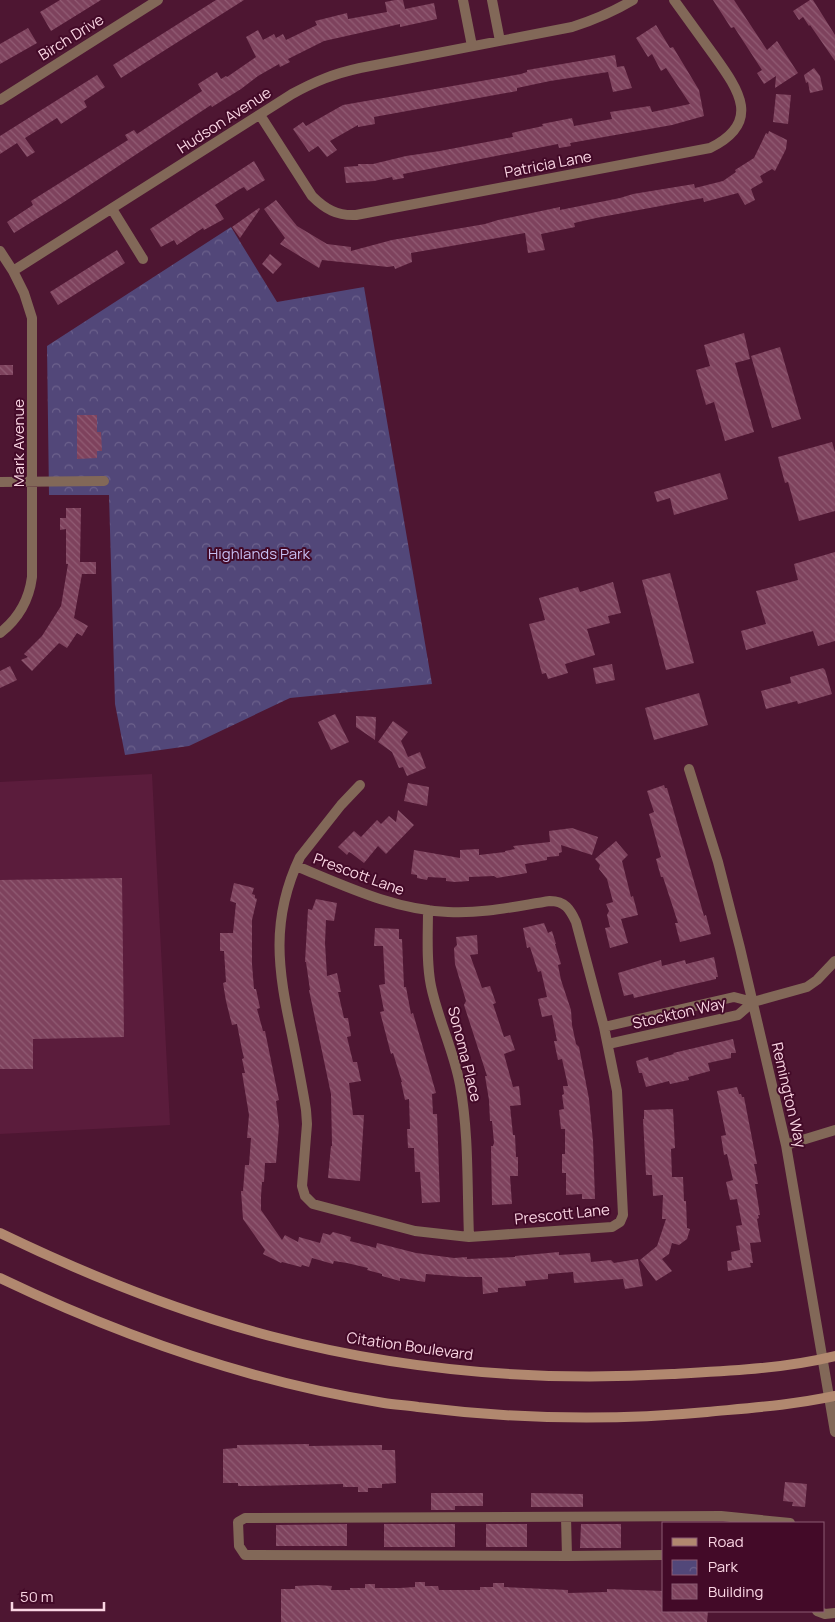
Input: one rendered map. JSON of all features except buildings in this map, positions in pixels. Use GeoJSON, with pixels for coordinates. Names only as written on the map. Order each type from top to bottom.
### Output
{"type":"FeatureCollection","features":[{"type":"Feature","properties":{"kind":"main road","name":"Citation Boulevard"},"geometry":{"type":"LineString","coordinates":[[0,1233],[65,1264],[120,1287],[191,1312],[306,1345],[403,1363],[460,1370],[592,1377],[700,1373],[760,1368],[835,1356]]}},
{"type":"Feature","properties":{"kind":"main road"},"geometry":{"type":"LineString","coordinates":[[0,1278],[69,1311],[222,1365],[289,1384],[385,1403],[482,1414],[590,1418],[687,1414],[832,1397]]}},
{"type":"Feature","properties":{"kind":"street","name":"Birch Drive"},"geometry":{"type":"LineString","coordinates":[[0,100],[158,0]]}},
{"type":"Feature","properties":{"kind":"street"},"geometry":{"type":"LineString","coordinates":[[463,0],[472,46]]}},
{"type":"Feature","properties":{"kind":"street"},"geometry":{"type":"LineString","coordinates":[[492,0],[500,41]]}},
{"type":"Feature","properties":{"kind":"street","name":"Hudson Avenue"},"geometry":{"type":"LineString","coordinates":[[13,271],[292,94],[333,74],[572,27],[594,20],[633,0]]}},
{"type":"Feature","properties":{"kind":"street","name":"Patricia Lane"},"geometry":{"type":"LineString","coordinates":[[260,115],[312,196],[320,205],[330,211],[347,216],[710,148],[729,137],[735,130],[741,111],[740,100],[734,83],[674,0]]}},
{"type":"Feature","properties":{"kind":"street"},"geometry":{"type":"LineString","coordinates":[[112,209],[143,259]]}},
{"type":"Feature","properties":{"kind":"street","name":"Mark Avenue"},"geometry":{"type":"LineString","coordinates":[[0,251],[24,293],[32,318],[33,482],[32,577],[30,590],[18,615],[0,633]]}},
{"type":"Feature","properties":{"kind":"street"},"geometry":{"type":"LineString","coordinates":[[0,482],[104,481]]}},
{"type":"Feature","properties":{"kind":"street","name":"Remington Way"},"geometry":{"type":"LineString","coordinates":[[690,769],[718,862],[786,1145],[821,1359],[832,1397],[835,1432]]}},
{"type":"Feature","properties":{"kind":"street","name":"Prescott Lane"},"geometry":{"type":"LineString","coordinates":[[296,866],[382,900],[428,910],[468,912],[550,901],[561,902],[566,906],[576,922],[608,1044],[618,1105],[623,1215],[620,1222],[612,1227],[469,1237],[415,1231],[313,1204],[305,1196],[302,1186],[307,1124],[306,1110],[280,969],[279,941],[281,915],[286,891],[296,866],[300,857],[341,805],[360,785]]}},
{"type":"Feature","properties":{"kind":"street","name":"Sonoma Place"},"geometry":{"type":"LineString","coordinates":[[428,910],[429,969],[432,988],[451,1050],[464,1107],[469,1237]]}},
{"type":"Feature","properties":{"kind":"street","name":"Stockton Way"},"geometry":{"type":"LineString","coordinates":[[608,1044],[738,1015],[753,1002],[807,987],[817,980],[835,961]]}},
{"type":"Feature","properties":{"kind":"street","name":"Stockton Way"},"geometry":{"type":"LineString","coordinates":[[604,1027],[734,998],[753,1002]]}},
{"type":"Feature","properties":{"kind":"street"},"geometry":{"type":"LineString","coordinates":[[786,1145],[835,1130]]}},
{"type":"Feature","properties":{"kind":"street"},"geometry":{"type":"LineString","coordinates":[[662,1555],[245,1555],[239,1546],[238,1522],[245,1518],[721,1516],[780,1522]]}},
{"type":"Feature","properties":{"kind":"street"},"geometry":{"type":"LineString","coordinates":[[566,1517],[567,1556]]}},
{"type":"Feature","properties":{"kind":"street"},"geometry":{"type":"LineString","coordinates":[[819,1612],[825,1614],[835,1613]]}},
{"type":"Feature","properties":{"kind":"shaded area"},"geometry":{"type":"Polygon","coordinates":[[[152,774],[170,1125],[0,1134],[0,782],[152,774]]]}},
{"type":"Feature","properties":{"kind":"green space","name":"Highlands Park"},"geometry":{"type":"Polygon","coordinates":[[[231,227],[277,302],[364,287],[432,684],[290,698],[189,746],[125,755],[115,704],[109,495],[49,495],[47,346],[231,227]]]}}]}
